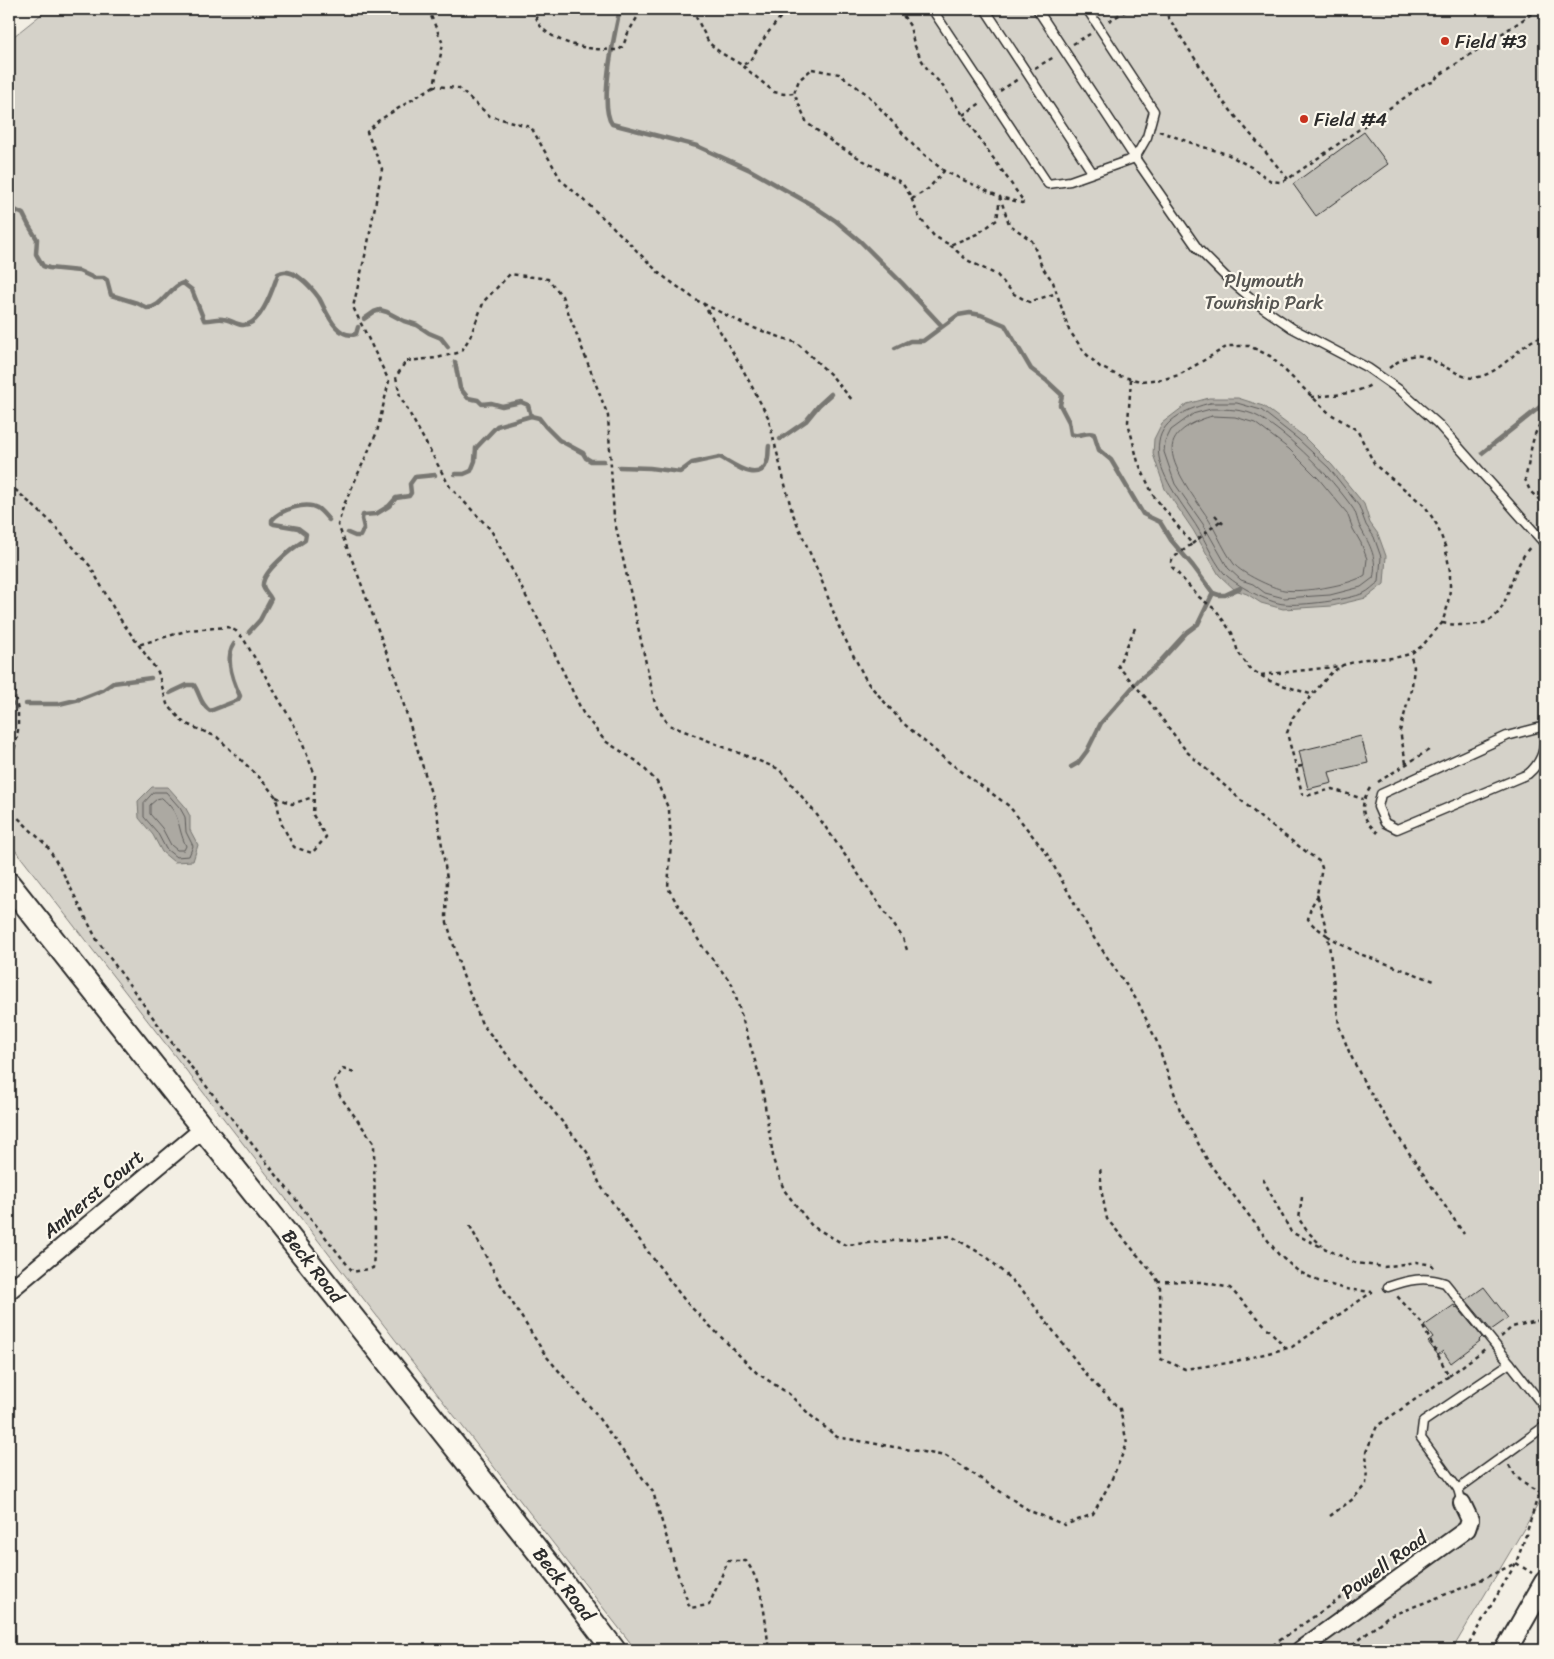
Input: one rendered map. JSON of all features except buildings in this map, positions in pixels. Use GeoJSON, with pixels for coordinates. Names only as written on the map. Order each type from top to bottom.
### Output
{"type":"FeatureCollection","features":[{"type":"Feature","properties":{"kind":"main road","name":"Beck Road"},"geometry":{"type":"LineString","coordinates":[[9,884],[204,1128],[614,1650]]}},
{"type":"Feature","properties":{"kind":"street","name":"Amherst Court"},"geometry":{"type":"LineString","coordinates":[[9,1291],[204,1128]]}},
{"type":"Feature","properties":{"kind":"street","name":"Powell Road"},"geometry":{"type":"LineString","coordinates":[[1300,1650],[1467,1529],[1470,1520],[1460,1496]]}},
{"type":"Feature","properties":{"kind":"street"},"geometry":{"type":"LineString","coordinates":[[1506,1650],[1542,1579]]}},
{"type":"Feature","properties":{"kind":"lane"},"geometry":{"type":"LineString","coordinates":[[932,9],[1048,184],[1070,181],[1135,158],[1147,137],[1154,111],[1087,9]]}},
{"type":"Feature","properties":{"kind":"lane"},"geometry":{"type":"LineString","coordinates":[[985,9],[1092,172]]}},
{"type":"Feature","properties":{"kind":"lane"},"geometry":{"type":"LineString","coordinates":[[1037,9],[1135,158],[1198,249],[1228,279],[1262,308],[1292,328],[1368,368],[1401,392],[1438,424],[1543,541]]}},
{"type":"Feature","properties":{"kind":"lane"},"geometry":{"type":"LineString","coordinates":[[1545,726],[1507,736],[1381,794],[1378,807],[1385,823],[1397,830],[1528,774],[1537,766],[1545,747],[1545,736]]}},
{"type":"Feature","properties":{"kind":"lane"},"geometry":{"type":"LineString","coordinates":[[1388,1287],[1408,1280],[1433,1279],[1445,1283],[1545,1408]]}},
{"type":"Feature","properties":{"kind":"lane"},"geometry":{"type":"LineString","coordinates":[[1510,1363],[1423,1422],[1421,1438],[1460,1496],[1504,1457],[1545,1426]]}},
{"type":"Feature","properties":{"kind":"path"},"geometry":{"type":"LineString","coordinates":[[428,9],[443,44],[434,86]]}},
{"type":"Feature","properties":{"kind":"path"},"geometry":{"type":"LineString","coordinates":[[533,9],[543,29],[575,46],[594,50],[619,50],[623,46],[638,16],[639,9]]}},
{"type":"Feature","properties":{"kind":"path"},"geometry":{"type":"LineString","coordinates":[[692,9],[709,43],[721,53],[742,65],[774,92],[794,93]]}},
{"type":"Feature","properties":{"kind":"path"},"geometry":{"type":"LineString","coordinates":[[742,65],[749,62],[767,34],[787,9]]}},
{"type":"Feature","properties":{"kind":"path"},"geometry":{"type":"LineString","coordinates":[[899,9],[910,26],[914,44],[928,70],[942,85],[1024,202],[1000,197],[970,185],[944,171],[914,146],[868,95],[839,74],[812,69],[799,80],[794,93],[807,123],[835,144],[902,183],[912,198],[919,217],[934,236],[950,245],[967,260],[997,275],[1014,294],[1029,302],[1057,293]]}},
{"type":"Feature","properties":{"kind":"path"},"geometry":{"type":"LineString","coordinates":[[963,114],[1129,9]]}},
{"type":"Feature","properties":{"kind":"path"},"geometry":{"type":"LineString","coordinates":[[1163,9],[1221,99],[1288,179]]}},
{"type":"Feature","properties":{"kind":"path"},"geometry":{"type":"LineString","coordinates":[[1149,128],[1227,154],[1271,181],[1280,182],[1288,179],[1424,84],[1433,82],[1438,76],[1539,9]]}},
{"type":"Feature","properties":{"kind":"path"},"geometry":{"type":"LineString","coordinates":[[853,401],[831,375],[798,344],[748,326],[703,304],[660,274],[610,224],[561,180],[531,127],[490,116],[458,88],[434,86],[378,120],[367,132],[382,169],[368,243],[353,307],[388,381],[378,432],[346,498],[338,525],[395,676],[438,813],[447,879],[446,919],[462,973],[482,1024],[587,1152],[600,1185],[686,1302],[757,1373],[789,1394],[810,1415],[837,1437],[946,1456],[1030,1511],[1064,1525],[1093,1514],[1110,1484],[1127,1444],[1120,1409],[1088,1377],[1023,1291],[987,1257],[951,1236],[845,1245],[812,1226],[784,1190],[774,1162],[761,1081],[732,984],[702,946],[668,888],[671,842],[669,810],[657,782],[638,762],[606,741],[583,713],[538,619],[491,530],[450,487],[400,396],[396,376],[406,361],[436,358],[461,352],[470,338],[484,301],[510,274],[548,279],[562,296],[608,416],[614,518],[655,704],[669,726],[779,769],[817,815],[898,930],[908,953]]}},
{"type":"Feature","properties":{"kind":"path"},"geometry":{"type":"LineString","coordinates":[[912,198],[928,189],[944,171]]}},
{"type":"Feature","properties":{"kind":"path"},"geometry":{"type":"LineString","coordinates":[[950,245],[977,234],[996,220],[1000,197]]}},
{"type":"Feature","properties":{"kind":"path"},"geometry":{"type":"LineString","coordinates":[[1000,197],[1009,224],[1032,241],[1042,267],[1053,282],[1069,330],[1085,353],[1100,367],[1119,376],[1141,381],[1164,379],[1179,375],[1228,346],[1248,346],[1270,356],[1329,413],[1357,430],[1375,465],[1425,506],[1437,525],[1445,546],[1450,571],[1450,590],[1442,623],[1422,646],[1410,654],[1394,658],[1366,659],[1344,666],[1260,675]]}},
{"type":"Feature","properties":{"kind":"path"},"geometry":{"type":"LineString","coordinates":[[703,304],[741,366],[768,417],[792,512],[839,626],[867,682],[903,723],[946,760],[1009,806],[1046,854],[1094,938],[1138,1002],[1157,1042],[1180,1110],[1209,1163],[1279,1256],[1298,1271],[1318,1281],[1345,1289],[1372,1292]]}},
{"type":"Feature","properties":{"kind":"path"},"geometry":{"type":"LineString","coordinates":[[1311,397],[1366,389],[1400,360],[1416,354],[1427,357],[1457,374],[1470,378],[1488,375],[1501,367],[1530,343],[1545,336]]}},
{"type":"Feature","properties":{"kind":"path"},"geometry":{"type":"LineString","coordinates":[[1131,379],[1128,422],[1138,462],[1153,495],[1192,544]]}},
{"type":"Feature","properties":{"kind":"path"},"geometry":{"type":"LineString","coordinates":[[1545,418],[1533,440],[1530,463],[1524,479],[1530,490],[1545,505]]}},
{"type":"Feature","properties":{"kind":"path"},"geometry":{"type":"LineString","coordinates":[[9,484],[50,522],[90,566],[118,616],[158,672],[168,704],[184,723],[218,736],[276,797],[292,804],[313,797]]}},
{"type":"Feature","properties":{"kind":"path"},"geometry":{"type":"LineString","coordinates":[[1216,515],[1224,525]]}},
{"type":"Feature","properties":{"kind":"path"},"geometry":{"type":"LineString","coordinates":[[1220,520],[1173,558],[1171,562],[1172,567],[1199,597],[1216,610],[1232,632],[1238,652],[1250,669],[1270,681],[1313,695]]}},
{"type":"Feature","properties":{"kind":"path"},"geometry":{"type":"LineString","coordinates":[[1442,623],[1458,626],[1486,623],[1494,618],[1503,605],[1521,558],[1543,541]]}},
{"type":"Feature","properties":{"kind":"path"},"geometry":{"type":"LineString","coordinates":[[138,645],[189,630],[228,627],[239,634],[297,730],[315,775],[313,815],[326,837],[312,853],[294,846],[281,824],[276,797]]}},
{"type":"Feature","properties":{"kind":"path"},"geometry":{"type":"LineString","coordinates":[[1136,628],[1118,666],[1147,699],[1187,752],[1261,818],[1320,862],[1322,868],[1318,895],[1328,936],[1339,1026],[1365,1084],[1464,1234]]}},
{"type":"Feature","properties":{"kind":"path"},"geometry":{"type":"LineString","coordinates":[[1406,763],[1400,732],[1412,686],[1414,667],[1410,654]]}},
{"type":"Feature","properties":{"kind":"path"},"geometry":{"type":"LineString","coordinates":[[9,666],[18,711],[18,730],[9,778]]}},
{"type":"Feature","properties":{"kind":"path"},"geometry":{"type":"LineString","coordinates":[[1344,666],[1331,674],[1293,717],[1287,733],[1302,794],[1306,796],[1332,789],[1363,799]]}},
{"type":"Feature","properties":{"kind":"path"},"geometry":{"type":"LineString","coordinates":[[1296,767],[1302,766]]}},
{"type":"Feature","properties":{"kind":"path"},"geometry":{"type":"LineString","coordinates":[[9,789],[12,812],[47,846],[62,871],[97,940],[162,1030],[352,1272],[373,1268],[375,1237],[374,1144],[340,1096],[334,1081],[343,1069],[357,1074]]}},
{"type":"Feature","properties":{"kind":"path"},"geometry":{"type":"LineString","coordinates":[[1318,895],[1310,907],[1308,919],[1328,936],[1357,953],[1437,982]]}},
{"type":"Feature","properties":{"kind":"path"},"geometry":{"type":"LineString","coordinates":[[1100,1166],[1102,1194],[1107,1219],[1160,1287],[1160,1359],[1185,1370],[1228,1363],[1292,1347],[1372,1292],[1388,1287],[1420,1321],[1449,1376]]}},
{"type":"Feature","properties":{"kind":"path"},"geometry":{"type":"LineString","coordinates":[[1263,1179],[1291,1232],[1356,1263],[1384,1267],[1416,1262],[1432,1265],[1445,1283]]}},
{"type":"Feature","properties":{"kind":"path"},"geometry":{"type":"LineString","coordinates":[[1302,1197],[1299,1219],[1307,1231],[1325,1248]]}},
{"type":"Feature","properties":{"kind":"path"},"geometry":{"type":"LineString","coordinates":[[470,1226],[500,1283],[546,1356],[592,1408],[653,1492],[676,1572],[690,1608],[709,1605],[728,1561],[746,1561],[754,1572],[763,1608],[769,1650]]}},
{"type":"Feature","properties":{"kind":"path"},"geometry":{"type":"LineString","coordinates":[[1157,1281],[1202,1282],[1230,1288],[1286,1348]]}},
{"type":"Feature","properties":{"kind":"path"},"geometry":{"type":"LineString","coordinates":[[1330,1516],[1353,1499],[1366,1484],[1366,1452],[1377,1426],[1493,1344],[1512,1327],[1545,1319]]}},
{"type":"Feature","properties":{"kind":"path"},"geometry":{"type":"LineString","coordinates":[[1504,1457],[1517,1478],[1541,1493]]}},
{"type":"Feature","properties":{"kind":"path"},"geometry":{"type":"LineString","coordinates":[[1465,1650],[1516,1563],[1537,1499],[1545,1486]]}},
{"type":"Feature","properties":{"kind":"path"},"geometry":{"type":"LineString","coordinates":[[1516,1563],[1542,1579]]}},
{"type":"Feature","properties":{"kind":"path"},"geometry":{"type":"LineString","coordinates":[[1347,1650],[1387,1617],[1470,1585],[1516,1563]]}},
{"type":"Feature","properties":{"kind":"green space","name":"Plymouth Township Park"},"geometry":{"type":"Polygon","coordinates":[[[48,9],[1545,9],[1545,1493],[1452,1650],[636,1650],[9,842],[9,40],[48,9]]]}},
{"type":"Feature","properties":{"kind":"water"},"geometry":{"type":"Polygon","coordinates":[[[1209,398],[1238,398],[1263,406],[1302,435],[1332,465],[1364,504],[1370,523],[1378,534],[1386,556],[1384,584],[1366,598],[1332,606],[1283,609],[1261,603],[1247,594],[1235,590],[1219,575],[1193,530],[1165,489],[1153,454],[1154,439],[1162,423],[1187,404],[1209,398]]]}},
{"type":"Feature","properties":{"kind":"water"},"geometry":{"type":"Polygon","coordinates":[[[152,787],[168,787],[184,805],[190,816],[190,830],[198,845],[193,861],[174,862],[162,852],[153,835],[139,818],[138,801],[152,787]]]}},
{"type":"Feature","properties":{"kind":"waterway"},"geometry":{"type":"LineString","coordinates":[[620,9],[607,85],[608,115],[612,124],[697,146],[750,170],[812,205],[836,221],[860,241],[942,326]]}},
{"type":"Feature","properties":{"kind":"waterway"},"geometry":{"type":"LineString","coordinates":[[9,207],[23,214],[37,239],[36,254],[43,266],[79,271],[94,278],[104,278],[107,280],[111,295],[147,308],[157,305],[178,285],[183,283],[192,290],[204,320],[223,319],[242,325],[249,324],[255,320],[265,306],[278,274],[289,272],[301,278],[311,288],[333,323],[343,333],[349,335],[356,334],[358,327]]}},
{"type":"Feature","properties":{"kind":"waterway"},"geometry":{"type":"LineString","coordinates":[[364,319],[380,310],[387,312],[441,338],[448,347]]}},
{"type":"Feature","properties":{"kind":"waterway"},"geometry":{"type":"LineString","coordinates":[[895,348],[910,341],[923,341],[958,315],[970,313],[981,315],[1005,325],[1031,369],[1062,395],[1060,405],[1069,422],[1071,434],[1094,434],[1099,450],[1111,460],[1143,514],[1160,522],[1171,540],[1213,593],[1225,595],[1240,588]]}},
{"type":"Feature","properties":{"kind":"waterway"},"geometry":{"type":"LineString","coordinates":[[455,362],[460,388],[468,398],[478,400],[482,404],[491,403],[502,406],[521,402],[528,405],[531,416]]}},
{"type":"Feature","properties":{"kind":"waterway"},"geometry":{"type":"LineString","coordinates":[[780,439],[806,421],[831,394]]}},
{"type":"Feature","properties":{"kind":"waterway"},"geometry":{"type":"LineString","coordinates":[[1482,453],[1545,403]]}},
{"type":"Feature","properties":{"kind":"waterway"},"geometry":{"type":"LineString","coordinates":[[455,474],[464,474],[471,471],[475,461],[476,448],[497,426],[531,416],[539,418],[559,440],[583,453],[586,458],[591,461],[604,461]]}},
{"type":"Feature","properties":{"kind":"waterway"},"geometry":{"type":"LineString","coordinates":[[619,467],[650,468],[680,472],[692,463],[720,457],[745,470],[758,472],[763,469],[767,462],[769,446]]}},
{"type":"Feature","properties":{"kind":"waterway"},"geometry":{"type":"LineString","coordinates":[[348,533],[360,536],[364,528],[363,515],[376,514],[389,506],[396,498],[409,496],[411,493],[410,484],[415,477],[435,475]]}},
{"type":"Feature","properties":{"kind":"waterway"},"geometry":{"type":"LineString","coordinates":[[249,632],[260,620],[271,599],[263,586],[267,574],[279,560],[305,540],[306,534],[298,528],[274,524],[272,520],[281,513],[300,506],[317,508],[329,520]]}},
{"type":"Feature","properties":{"kind":"waterway"},"geometry":{"type":"LineString","coordinates":[[1071,767],[1078,763],[1087,751],[1101,723],[1139,680],[1156,666],[1186,633],[1198,624],[1213,593]]}},
{"type":"Feature","properties":{"kind":"waterway"},"geometry":{"type":"LineString","coordinates":[[170,693],[187,685],[194,685],[202,702],[210,711],[238,700],[240,696],[232,677],[230,663],[231,650],[234,644]]}},
{"type":"Feature","properties":{"kind":"waterway"},"geometry":{"type":"LineString","coordinates":[[26,704],[59,704],[80,699],[103,690],[113,683],[151,678]]}},
{"type":"Feature","properties":{"kind":"place","name":"Field #3"},"geometry":{"type":"Point","coordinates":[1445,41]}},
{"type":"Feature","properties":{"kind":"place","name":"Field #4"},"geometry":{"type":"Point","coordinates":[1304,119]}}]}
